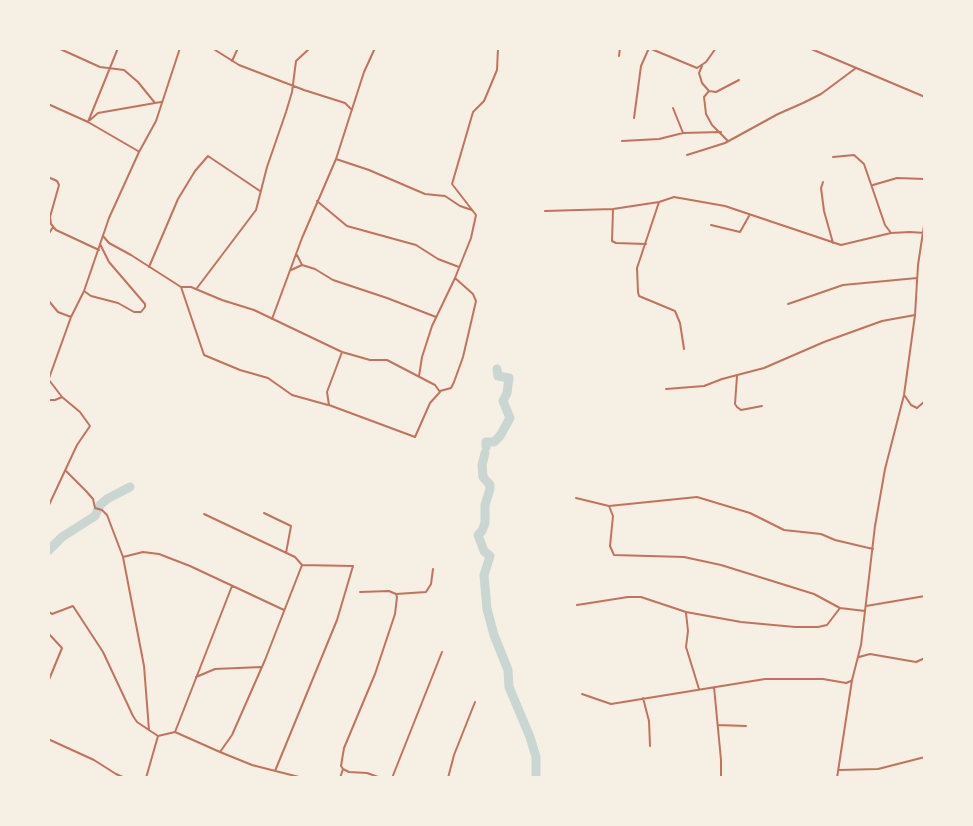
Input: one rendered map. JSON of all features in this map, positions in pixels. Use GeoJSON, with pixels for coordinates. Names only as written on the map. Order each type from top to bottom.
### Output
{"type":"FeatureCollection","features":[{"type":"Feature","properties":{"kind":"street"},"geometry":{"type":"LineString","coordinates":[[58,48],[100,67],[124,70],[155,103]]}},
{"type":"Feature","properties":{"kind":"street"},"geometry":{"type":"LineString","coordinates":[[88,122],[118,48]]}},
{"type":"Feature","properties":{"kind":"street"},"geometry":{"type":"LineString","coordinates":[[48,507],[77,445],[90,426],[80,412],[62,397],[48,380],[71,317],[84,291],[108,218],[156,121],[180,48]]}},
{"type":"Feature","properties":{"kind":"street"},"geometry":{"type":"LineString","coordinates":[[212,48],[239,65],[345,103],[351,109]]}},
{"type":"Feature","properties":{"kind":"street"},"geometry":{"type":"LineString","coordinates":[[232,61],[238,48]]}},
{"type":"Feature","properties":{"kind":"street"},"geometry":{"type":"LineString","coordinates":[[197,288],[256,210],[267,167],[286,112],[296,61],[310,48]]}},
{"type":"Feature","properties":{"kind":"street"},"geometry":{"type":"LineString","coordinates":[[272,319],[317,201],[336,159],[364,72],[375,48]]}},
{"type":"Feature","properties":{"kind":"street"},"geometry":{"type":"LineString","coordinates":[[419,377],[422,357],[436,317],[455,278],[476,223],[476,214],[452,184],[472,111],[484,101],[497,70],[498,48]]}},
{"type":"Feature","properties":{"kind":"street"},"geometry":{"type":"LineString","coordinates":[[619,56],[620,48]]}},
{"type":"Feature","properties":{"kind":"street"},"geometry":{"type":"LineString","coordinates":[[634,118],[641,66],[649,48],[697,68],[703,65]]}},
{"type":"Feature","properties":{"kind":"street"},"geometry":{"type":"LineString","coordinates":[[716,48],[699,73],[702,83],[709,91],[716,92],[739,80]]}},
{"type":"Feature","properties":{"kind":"street"},"geometry":{"type":"LineString","coordinates":[[809,48],[925,97]]}},
{"type":"Feature","properties":{"kind":"street"},"geometry":{"type":"LineString","coordinates":[[687,155],[729,141],[821,94],[856,68]]}},
{"type":"Feature","properties":{"kind":"street"},"geometry":{"type":"LineString","coordinates":[[709,91],[704,97],[706,114],[712,125],[729,141]]}},
{"type":"Feature","properties":{"kind":"street"},"geometry":{"type":"LineString","coordinates":[[345,103],[356,98]]}},
{"type":"Feature","properties":{"kind":"street"},"geometry":{"type":"LineString","coordinates":[[88,122],[98,113],[161,102]]}},
{"type":"Feature","properties":{"kind":"street"},"geometry":{"type":"LineString","coordinates":[[48,104],[88,122],[139,152]]}},
{"type":"Feature","properties":{"kind":"street"},"geometry":{"type":"LineString","coordinates":[[673,108],[683,133]]}},
{"type":"Feature","properties":{"kind":"street"},"geometry":{"type":"LineString","coordinates":[[622,141],[651,140],[683,133],[721,132]]}},
{"type":"Feature","properties":{"kind":"street"},"geometry":{"type":"LineString","coordinates":[[833,157],[854,155],[864,164],[873,185],[878,206],[891,233]]}},
{"type":"Feature","properties":{"kind":"street"},"geometry":{"type":"LineString","coordinates":[[149,267],[178,199],[195,171],[208,156],[261,192]]}},
{"type":"Feature","properties":{"kind":"street"},"geometry":{"type":"LineString","coordinates":[[336,159],[369,170],[425,194],[445,196],[460,206],[474,211]]}},
{"type":"Feature","properties":{"kind":"street"},"geometry":{"type":"LineString","coordinates":[[48,177],[57,181],[59,185],[50,217],[53,227],[48,235]]}},
{"type":"Feature","properties":{"kind":"street"},"geometry":{"type":"LineString","coordinates":[[873,185],[897,178],[925,179]]}},
{"type":"Feature","properties":{"kind":"street"},"geometry":{"type":"LineString","coordinates":[[823,182],[821,188],[824,211],[833,243]]}},
{"type":"Feature","properties":{"kind":"street"},"geometry":{"type":"LineString","coordinates":[[545,211],[613,209],[659,202],[674,197],[725,206],[841,245],[891,233],[924,233]]}},
{"type":"Feature","properties":{"kind":"street"},"geometry":{"type":"LineString","coordinates":[[317,201],[347,226],[416,245],[438,259],[459,267]]}},
{"type":"Feature","properties":{"kind":"street"},"geometry":{"type":"LineString","coordinates":[[659,202],[637,268],[639,296],[675,311],[680,323],[684,349]]}},
{"type":"Feature","properties":{"kind":"street"},"geometry":{"type":"LineString","coordinates":[[613,209],[612,241],[646,244]]}},
{"type":"Feature","properties":{"kind":"street"},"geometry":{"type":"LineString","coordinates":[[711,225],[740,232],[749,214]]}},
{"type":"Feature","properties":{"kind":"street"},"geometry":{"type":"LineString","coordinates":[[837,778],[852,680],[859,657],[885,469],[904,395],[925,219]]}},
{"type":"Feature","properties":{"kind":"street"},"geometry":{"type":"LineString","coordinates":[[48,227],[53,227],[99,250]]}},
{"type":"Feature","properties":{"kind":"street"},"geometry":{"type":"LineString","coordinates":[[103,236],[109,243],[181,287],[197,288],[222,300],[254,310],[342,352],[370,360],[387,360],[435,385],[440,392]]}},
{"type":"Feature","properties":{"kind":"street"},"geometry":{"type":"LineString","coordinates":[[84,291],[91,296],[118,303],[134,312],[141,312],[145,307],[145,303],[109,261],[100,244]]}},
{"type":"Feature","properties":{"kind":"street"},"geometry":{"type":"LineString","coordinates":[[297,255],[302,265]]}},
{"type":"Feature","properties":{"kind":"street"},"geometry":{"type":"LineString","coordinates":[[291,270],[302,265],[315,269],[333,280],[436,317]]}},
{"type":"Feature","properties":{"kind":"street"},"geometry":{"type":"LineString","coordinates":[[181,287],[204,355],[240,370],[268,378],[292,395],[329,405],[415,437],[430,403],[440,392],[451,388],[463,357],[476,301],[473,294],[455,278]]}},
{"type":"Feature","properties":{"kind":"street"},"geometry":{"type":"LineString","coordinates":[[788,304],[843,285],[917,278]]}},
{"type":"Feature","properties":{"kind":"street"},"geometry":{"type":"LineString","coordinates":[[48,300],[58,312],[71,317]]}},
{"type":"Feature","properties":{"kind":"street"},"geometry":{"type":"LineString","coordinates":[[666,389],[704,386],[764,368],[824,342],[882,321],[915,315]]}},
{"type":"Feature","properties":{"kind":"street"},"geometry":{"type":"LineString","coordinates":[[329,405],[327,392],[342,352]]}},
{"type":"Feature","properties":{"kind":"street"},"geometry":{"type":"LineString","coordinates":[[737,376],[735,404],[737,407],[741,410],[762,406]]}},
{"type":"Feature","properties":{"kind":"street"},"geometry":{"type":"LineString","coordinates":[[904,395],[911,405],[917,408],[925,401]]}},
{"type":"Feature","properties":{"kind":"street"},"geometry":{"type":"LineString","coordinates":[[48,400],[62,397]]}},
{"type":"Feature","properties":{"kind":"street"},"geometry":{"type":"LineString","coordinates":[[66,471],[93,499],[95,508],[102,510],[110,522],[123,557],[144,666],[149,730]]}},
{"type":"Feature","properties":{"kind":"street"},"geometry":{"type":"LineString","coordinates":[[576,498],[609,506],[697,497],[750,513],[784,530],[821,534],[835,540],[873,549]]}},
{"type":"Feature","properties":{"kind":"street"},"geometry":{"type":"LineString","coordinates":[[609,506],[613,516],[610,546],[614,555],[684,557],[727,566],[814,594],[840,608],[865,611]]}},
{"type":"Feature","properties":{"kind":"street"},"geometry":{"type":"LineString","coordinates":[[264,513],[291,526],[286,553]]}},
{"type":"Feature","properties":{"kind":"street"},"geometry":{"type":"LineString","coordinates":[[204,514],[286,553],[299,560],[302,565]]}},
{"type":"Feature","properties":{"kind":"street"},"geometry":{"type":"LineString","coordinates":[[123,557],[143,552],[159,554],[284,610]]}},
{"type":"Feature","properties":{"kind":"street"},"geometry":{"type":"LineString","coordinates":[[220,752],[232,735],[262,667],[302,565]]}},
{"type":"Feature","properties":{"kind":"street"},"geometry":{"type":"LineString","coordinates":[[275,771],[334,628],[353,566],[302,565]]}},
{"type":"Feature","properties":{"kind":"street"},"geometry":{"type":"LineString","coordinates":[[360,592],[389,591],[396,594],[426,592],[431,584],[433,569]]}},
{"type":"Feature","properties":{"kind":"street"},"geometry":{"type":"LineString","coordinates":[[175,732],[232,586]]}},
{"type":"Feature","properties":{"kind":"street"},"geometry":{"type":"LineString","coordinates":[[340,778],[344,748],[375,674],[395,614],[396,594]]}},
{"type":"Feature","properties":{"kind":"street"},"geometry":{"type":"LineString","coordinates":[[866,606],[925,596]]}},
{"type":"Feature","properties":{"kind":"street"},"geometry":{"type":"LineString","coordinates":[[577,605],[641,597],[686,612],[782,627],[827,625],[840,608]]}},
{"type":"Feature","properties":{"kind":"street"},"geometry":{"type":"LineString","coordinates":[[48,611],[52,614],[74,606],[103,652],[133,716],[137,722],[158,736],[175,732],[252,765],[303,778]]}},
{"type":"Feature","properties":{"kind":"street"},"geometry":{"type":"LineString","coordinates":[[686,612],[688,631],[686,648],[699,689]]}},
{"type":"Feature","properties":{"kind":"street"},"geometry":{"type":"LineString","coordinates":[[48,633],[62,648],[48,682]]}},
{"type":"Feature","properties":{"kind":"street"},"geometry":{"type":"LineString","coordinates":[[393,778],[442,652]]}},
{"type":"Feature","properties":{"kind":"street"},"geometry":{"type":"LineString","coordinates":[[859,657],[870,654],[916,662],[925,658]]}},
{"type":"Feature","properties":{"kind":"street"},"geometry":{"type":"LineString","coordinates":[[196,677],[215,669],[262,667]]}},
{"type":"Feature","properties":{"kind":"street"},"geometry":{"type":"LineString","coordinates":[[582,694],[611,704],[765,679],[823,679],[846,682],[852,680]]}},
{"type":"Feature","properties":{"kind":"street"},"geometry":{"type":"LineString","coordinates":[[714,687],[722,765],[721,778]]}},
{"type":"Feature","properties":{"kind":"street"},"geometry":{"type":"LineString","coordinates":[[643,698],[650,746]]}},
{"type":"Feature","properties":{"kind":"street"},"geometry":{"type":"LineString","coordinates":[[448,778],[454,755],[475,702]]}},
{"type":"Feature","properties":{"kind":"street"},"geometry":{"type":"LineString","coordinates":[[718,725],[746,726]]}},
{"type":"Feature","properties":{"kind":"street"},"geometry":{"type":"LineString","coordinates":[[146,778],[158,736]]}},
{"type":"Feature","properties":{"kind":"street"},"geometry":{"type":"LineString","coordinates":[[48,739],[94,760],[125,778]]}},
{"type":"Feature","properties":{"kind":"street"},"geometry":{"type":"LineString","coordinates":[[838,770],[878,769],[925,758]]}},
{"type":"Feature","properties":{"kind":"street"},"geometry":{"type":"LineString","coordinates":[[343,769],[381,778]]}},
{"type":"Feature","properties":{"kind":"waterway"},"geometry":{"type":"LineString","coordinates":[[486,447],[486,442],[494,442],[500,436],[510,418],[503,401],[507,393],[509,378],[498,376],[497,369]]}},
{"type":"Feature","properties":{"kind":"waterway"},"geometry":{"type":"LineString","coordinates":[[485,453],[482,465],[483,477],[490,485],[490,489],[485,505],[485,523],[478,535],[484,551],[490,556],[484,575],[487,609],[494,635],[508,670],[509,687],[536,757],[536,778]]}},
{"type":"Feature","properties":{"kind":"waterway"},"geometry":{"type":"LineString","coordinates":[[48,551],[62,537],[95,516],[100,505],[107,499],[130,487]]}}]}
